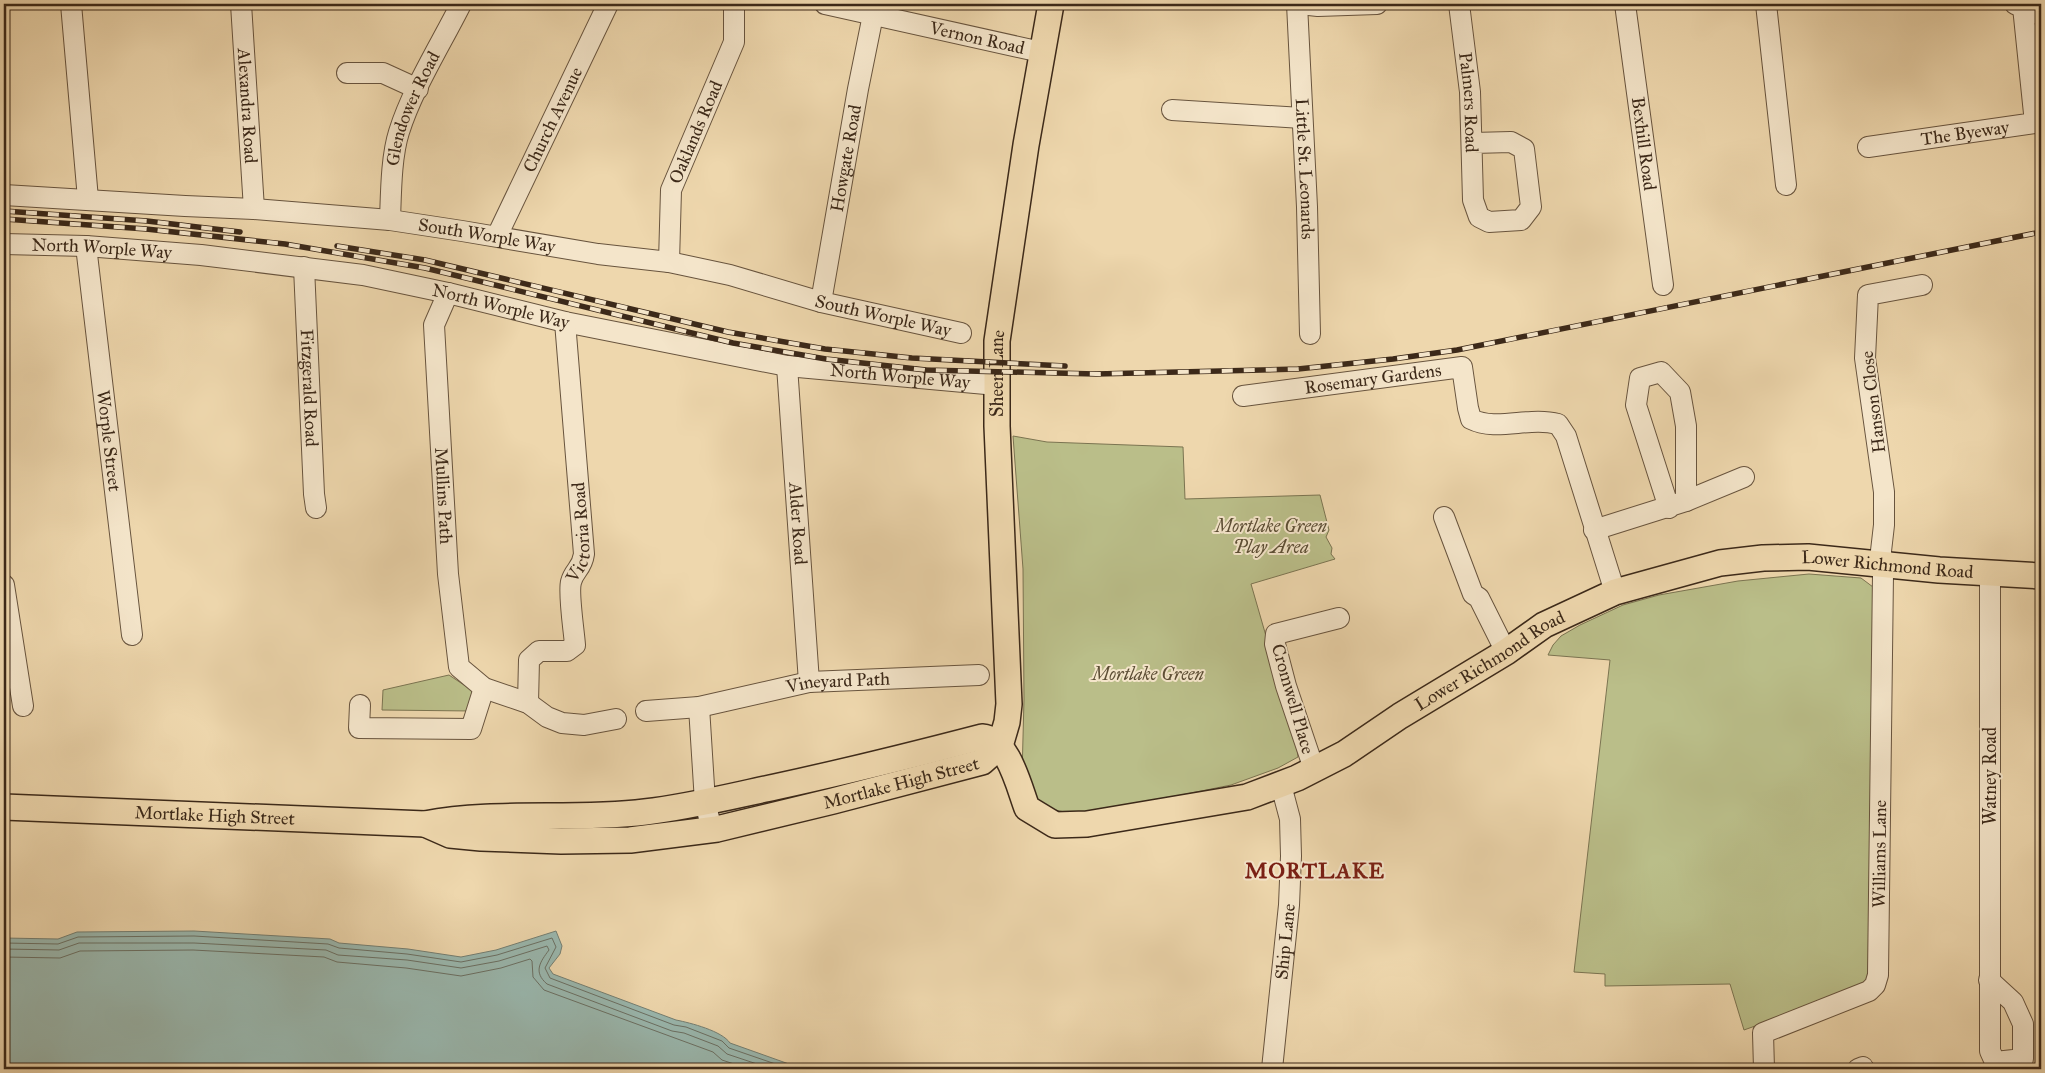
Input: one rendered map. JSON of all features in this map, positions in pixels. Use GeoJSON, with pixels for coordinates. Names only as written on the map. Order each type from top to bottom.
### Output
{"type":"FeatureCollection","features":[{"type":"Feature","properties":{"kind":"main road","name":"Sheen Lane"},"geometry":{"type":"LineString","coordinates":[[1000,746],[1007,722],[1009,704],[999,483],[997,340],[1041,52],[1051,4]]}},
{"type":"Feature","properties":{"kind":"main road","name":"Lower Richmond Road"},"geometry":{"type":"LineString","coordinates":[[1000,746],[1015,775],[1027,808],[1056,825],[1087,824],[1196,805],[1237,800],[1281,785],[1344,754],[1431,697],[1506,652],[1544,625],[1615,592],[1720,564],[1764,558],[1808,557],[1939,570],[2041,576]]}},
{"type":"Feature","properties":{"kind":"main road","name":"Mortlake High Street"},"geometry":{"type":"LineString","coordinates":[[4,807],[425,824],[457,818],[612,816],[705,802],[888,762],[982,737],[988,738],[1000,746],[982,762],[712,830],[630,840],[561,841],[450,835],[425,824]]}},
{"type":"Feature","properties":{"kind":"street"},"geometry":{"type":"LineString","coordinates":[[71,4],[88,200]]}},
{"type":"Feature","properties":{"kind":"street","name":"Alexandra Road"},"geometry":{"type":"LineString","coordinates":[[241,4],[254,208]]}},
{"type":"Feature","properties":{"kind":"street","name":"Glendower Road"},"geometry":{"type":"LineString","coordinates":[[390,220],[398,134],[418,89],[461,4]]}},
{"type":"Feature","properties":{"kind":"street","name":"Church Avenue"},"geometry":{"type":"LineString","coordinates":[[497,236],[608,4]]}},
{"type":"Feature","properties":{"kind":"street","name":"Oaklands Road"},"geometry":{"type":"LineString","coordinates":[[669,262],[671,190],[734,42],[734,4]]}},
{"type":"Feature","properties":{"kind":"street","name":"Vernon Road"},"geometry":{"type":"LineString","coordinates":[[825,4],[1041,52]]}},
{"type":"Feature","properties":{"kind":"street"},"geometry":{"type":"LineString","coordinates":[[1299,4],[1318,6],[1377,4]]}},
{"type":"Feature","properties":{"kind":"street","name":"Little St. Leonards"},"geometry":{"type":"LineString","coordinates":[[1299,4],[1310,334]]}},
{"type":"Feature","properties":{"kind":"street","name":"Palmers Road"},"geometry":{"type":"LineString","coordinates":[[1459,4],[1470,92],[1473,143],[1473,200],[1479,217],[1489,222],[1521,220],[1531,207],[1524,149],[1511,142],[1473,143]]}},
{"type":"Feature","properties":{"kind":"street","name":"Bexhill Road"},"geometry":{"type":"LineString","coordinates":[[1625,4],[1663,285]]}},
{"type":"Feature","properties":{"kind":"street"},"geometry":{"type":"LineString","coordinates":[[1766,4],[1786,185]]}},
{"type":"Feature","properties":{"kind":"street","name":"The Byeway"},"geometry":{"type":"LineString","coordinates":[[1868,147],[2035,123],[2026,9]]}},
{"type":"Feature","properties":{"kind":"street","name":"Howgate Road"},"geometry":{"type":"LineString","coordinates":[[821,302],[858,89],[873,15]]}},
{"type":"Feature","properties":{"kind":"street"},"geometry":{"type":"LineString","coordinates":[[347,73],[383,73],[418,89]]}},
{"type":"Feature","properties":{"kind":"street"},"geometry":{"type":"LineString","coordinates":[[1172,110],[1302,118]]}},
{"type":"Feature","properties":{"kind":"street","name":"South Worple Way"},"geometry":{"type":"LineString","coordinates":[[4,194],[254,208],[390,220],[598,254],[669,262],[730,276],[821,302],[961,333]]}},
{"type":"Feature","properties":{"kind":"street","name":"North Worple Way"},"geometry":{"type":"LineString","coordinates":[[4,244],[86,246],[201,255],[363,275],[448,293],[565,322],[787,366],[997,385]]}},
{"type":"Feature","properties":{"kind":"street","name":"Worple Street"},"geometry":{"type":"LineString","coordinates":[[86,246],[132,635]]}},
{"type":"Feature","properties":{"kind":"street","name":"Fitzgerald Road"},"geometry":{"type":"LineString","coordinates":[[304,267],[316,508]]}},
{"type":"Feature","properties":{"kind":"street","name":"Hanson Close"},"geometry":{"type":"LineString","coordinates":[[1881,563],[1884,492],[1865,358],[1868,295],[1922,285]]}},
{"type":"Feature","properties":{"kind":"street","name":"Mullins Path"},"geometry":{"type":"LineString","coordinates":[[448,293],[434,326],[448,574],[459,667],[484,688]]}},
{"type":"Feature","properties":{"kind":"street","name":"Victoria Road"},"geometry":{"type":"LineString","coordinates":[[528,703],[529,660],[539,651],[567,651],[575,645],[570,584],[574,573],[582,565],[584,554],[565,322]]}},
{"type":"Feature","properties":{"kind":"street","name":"Alder Road"},"geometry":{"type":"LineString","coordinates":[[787,366],[809,682]]}},
{"type":"Feature","properties":{"kind":"street","name":"Rosemary Gardens"},"geometry":{"type":"LineString","coordinates":[[1244,396],[1462,367],[1471,419],[1492,425],[1544,420],[1558,424],[1566,436],[1594,530]]}},
{"type":"Feature","properties":{"kind":"street"},"geometry":{"type":"LineString","coordinates":[[1660,372],[1680,392],[1686,426],[1678,504],[1636,405],[1640,378],[1660,372]]}},
{"type":"Feature","properties":{"kind":"street"},"geometry":{"type":"LineString","coordinates":[[1615,592],[1594,530],[1678,504],[1744,478]]}},
{"type":"Feature","properties":{"kind":"street"},"geometry":{"type":"LineString","coordinates":[[1444,517],[1473,594],[1479,598],[1506,652]]}},
{"type":"Feature","properties":{"kind":"street","name":"Williams Lane"},"geometry":{"type":"LineString","coordinates":[[1764,1069],[1763,1033],[1869,991],[1876,985],[1878,975],[1883,574],[1881,563]]}},
{"type":"Feature","properties":{"kind":"street","name":"Watney Road"},"geometry":{"type":"LineString","coordinates":[[1989,980],[1990,573]]}},
{"type":"Feature","properties":{"kind":"street"},"geometry":{"type":"LineString","coordinates":[[4,584],[23,706]]}},
{"type":"Feature","properties":{"kind":"street","name":"Cromwell Place"},"geometry":{"type":"LineString","coordinates":[[1314,769],[1286,686],[1275,644],[1276,634],[1339,618]]}},
{"type":"Feature","properties":{"kind":"street","name":"Vineyard Path"},"geometry":{"type":"LineString","coordinates":[[646,712],[699,707],[809,682],[979,675]]}},
{"type":"Feature","properties":{"kind":"street"},"geometry":{"type":"LineString","coordinates":[[360,705],[359,728],[471,729],[484,688],[528,703],[547,717],[562,724],[584,725],[616,719]]}},
{"type":"Feature","properties":{"kind":"street"},"geometry":{"type":"LineString","coordinates":[[699,707],[705,802],[712,830]]}},
{"type":"Feature","properties":{"kind":"street","name":"Ship Lane"},"geometry":{"type":"LineString","coordinates":[[1272,1069],[1291,856],[1290,820],[1281,785]]}},
{"type":"Feature","properties":{"kind":"green space","name":"Mortlake Green"},"geometry":{"type":"Polygon","coordinates":[[[1013,436],[1047,442],[1183,447],[1185,499],[1320,495],[1329,530],[1326,537],[1332,548],[1331,554],[1335,559],[1251,584],[1296,740],[1298,757],[1278,768],[1231,785],[1097,812],[1069,813],[1042,807],[1028,797],[1022,776],[1024,699],[1023,569],[1013,436]]]}},
{"type":"Feature","properties":{"kind":"green space"},"geometry":{"type":"Polygon","coordinates":[[[1809,574],[1861,578],[1877,590],[1870,970],[1866,982],[1833,998],[1744,1030],[1730,984],[1605,986],[1605,974],[1574,972],[1610,660],[1548,655],[1553,645],[1561,636],[1580,625],[1623,605],[1659,595],[1738,581],[1809,574]]]}},
{"type":"Feature","properties":{"kind":"green space"},"geometry":{"type":"Polygon","coordinates":[[[449,675],[476,693],[471,711],[382,710],[383,690],[449,675]]]}},
{"type":"Feature","properties":{"kind":"water"},"geometry":{"type":"Polygon","coordinates":[[[194,931],[330,939],[339,943],[408,949],[461,957],[496,950],[556,931],[562,946],[560,954],[549,968],[553,974],[676,1020],[706,1028],[730,1043],[803,1069],[4,1069],[4,938],[58,939],[77,932],[194,931]]]}},
{"type":"Feature","properties":{"kind":"railway"},"geometry":{"type":"LineString","coordinates":[[4,211],[147,221],[240,232]]}},
{"type":"Feature","properties":{"kind":"railway"},"geometry":{"type":"LineString","coordinates":[[4,219],[146,229],[285,244],[425,268],[733,343],[826,359],[926,370],[1096,374],[1298,369],[1457,350],[2041,232]]}},
{"type":"Feature","properties":{"kind":"railway"},"geometry":{"type":"LineString","coordinates":[[337,246],[425,260],[728,332],[825,349],[912,358],[1065,366]]}},
{"type":"Feature","properties":{"kind":"district","name":"MORTLAKE"},"geometry":{"type":"Point","coordinates":[1315,870]}},
{"type":"Feature","properties":{"kind":"park label","name":"Mortlake Green Play Area"},"geometry":{"type":"Point","coordinates":[1271,536]}}]}
